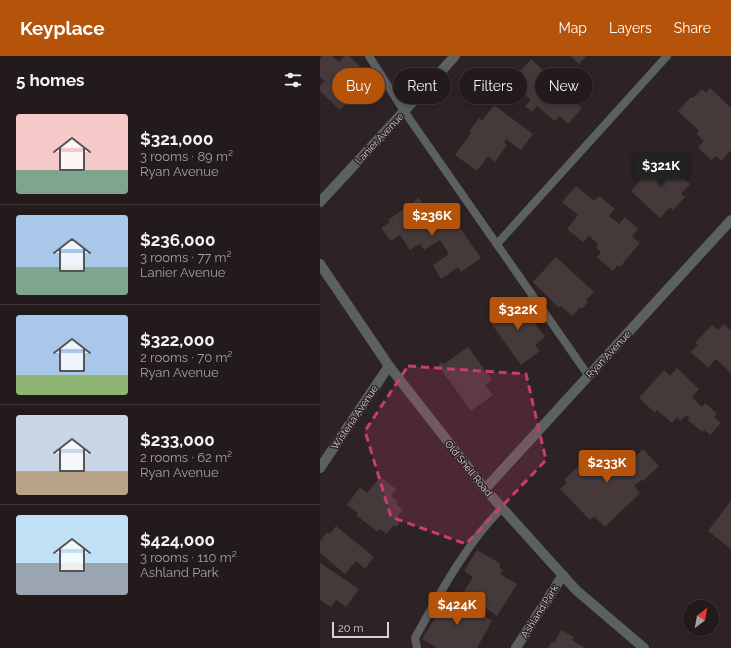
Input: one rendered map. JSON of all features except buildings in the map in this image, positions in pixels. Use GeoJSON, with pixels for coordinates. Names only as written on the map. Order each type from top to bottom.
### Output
{"type":"FeatureCollection","features":[{"type":"Feature","properties":{"kind":"street","name":"Lanier Avenue"},"geometry":{"type":"LineString","coordinates":[[320,202],[455,56]]}},
{"type":"Feature","properties":{"kind":"street","name":"Ryan Avenue"},"geometry":{"type":"LineString","coordinates":[[485,489],[731,220]]}},
{"type":"Feature","properties":{"kind":"street","name":"Old Shell Road"},"geometry":{"type":"LineString","coordinates":[[320,264],[389,366],[485,489],[576,590],[644,648]]}},
{"type":"Feature","properties":{"kind":"street","name":"Wisteria Avenue"},"geometry":{"type":"LineString","coordinates":[[320,468],[389,366]]}},
{"type":"Feature","properties":{"kind":"street","name":"Ashland Park"},"geometry":{"type":"LineString","coordinates":[[516,648],[563,575]]}},
{"type":"Feature","properties":{"kind":"lane"},"geometry":{"type":"LineString","coordinates":[[369,56],[404,111],[588,375]]}},
{"type":"Feature","properties":{"kind":"lane"},"geometry":{"type":"LineString","coordinates":[[497,244],[667,56]]}},
{"type":"Feature","properties":{"kind":"lane"},"geometry":{"type":"LineString","coordinates":[[417,648],[415,638],[441,594],[484,525],[502,508]]}},
{"type":"Feature","properties":{"kind":"highlighted area"},"geometry":{"type":"Polygon","coordinates":[[[408,366],[526,374],[546,460],[466,544],[391,517],[365,431],[408,366]]]}}]}
